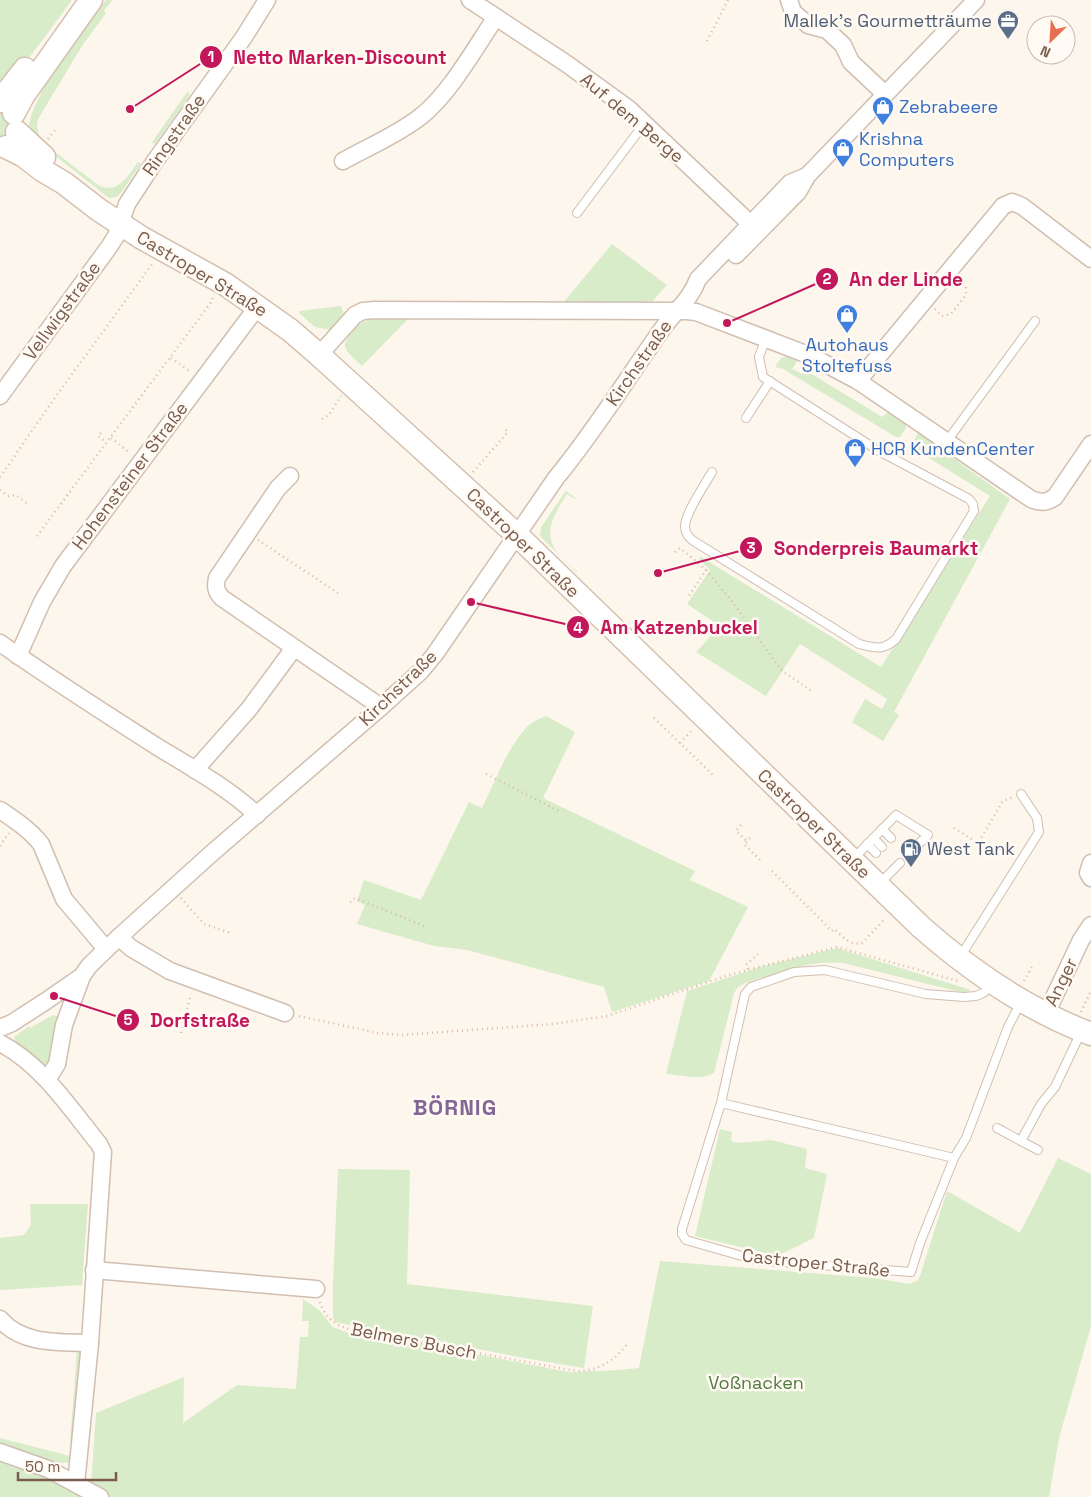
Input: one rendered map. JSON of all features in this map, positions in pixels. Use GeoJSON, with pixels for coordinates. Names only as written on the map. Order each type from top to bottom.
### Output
{"type":"FeatureCollection","features":[{"type":"Feature","properties":{"kind":"main road"},"geometry":{"type":"LineString","coordinates":[[6,124],[76,0]]}},
{"type":"Feature","properties":{"kind":"main road"},"geometry":{"type":"LineString","coordinates":[[6,124],[23,96],[91,0]]}},
{"type":"Feature","properties":{"kind":"main road","name":"Castroper Straße"},"geometry":{"type":"LineString","coordinates":[[6,124],[24,156],[42,170],[64,183],[120,224],[225,284],[258,306],[319,355],[517,535],[852,860],[887,874],[898,905],[927,932],[966,964],[994,983],[1046,1014],[1086,1032]]}},
{"type":"Feature","properties":{"kind":"street","name":"Ringstraße"},"geometry":{"type":"LineString","coordinates":[[120,224],[126,204],[268,0]]}},
{"type":"Feature","properties":{"kind":"street","name":"Auf dem Berge"},"geometry":{"type":"LineString","coordinates":[[470,0],[597,85],[644,124],[755,227]]}},
{"type":"Feature","properties":{"kind":"street"},"geometry":{"type":"LineString","coordinates":[[789,0],[793,12],[808,25],[827,30],[843,45],[851,62],[885,94]]}},
{"type":"Feature","properties":{"kind":"street","name":"Kirchstraße"},"geometry":{"type":"LineString","coordinates":[[0,1028],[12,1023],[82,976],[119,937],[421,671],[432,659],[556,478],[574,457],[664,326],[693,292],[698,278],[755,227],[790,183],[807,176],[974,2]]}},
{"type":"Feature","properties":{"kind":"street"},"geometry":{"type":"LineString","coordinates":[[343,160],[419,118],[439,100],[496,17]]}},
{"type":"Feature","properties":{"kind":"street"},"geometry":{"type":"LineString","coordinates":[[858,380],[1003,206],[1012,202],[1022,206],[1091,259]]}},
{"type":"Feature","properties":{"kind":"street","name":"Vellwigstraße"},"geometry":{"type":"LineString","coordinates":[[0,396],[109,248],[120,224]]}},
{"type":"Feature","properties":{"kind":"street","name":"Hohensteiner Straße"},"geometry":{"type":"LineString","coordinates":[[18,656],[42,602],[64,566],[258,306]]}},
{"type":"Feature","properties":{"kind":"street"},"geometry":{"type":"LineString","coordinates":[[319,355],[354,315],[363,311],[638,310],[659,312],[678,310],[696,312],[811,356],[858,380],[1031,499],[1040,502],[1055,498],[1091,444]]}},
{"type":"Feature","properties":{"kind":"street"},"geometry":{"type":"LineString","coordinates":[[290,476],[278,488],[216,578],[215,586],[217,593],[381,707]]}},
{"type":"Feature","properties":{"kind":"street"},"geometry":{"type":"LineString","coordinates":[[0,642],[48,677],[195,770],[245,804],[257,815]]}},
{"type":"Feature","properties":{"kind":"street"},"geometry":{"type":"LineString","coordinates":[[195,770],[248,709],[294,648]]}},
{"type":"Feature","properties":{"kind":"street"},"geometry":{"type":"LineString","coordinates":[[0,810],[22,826],[41,844],[64,899],[106,949]]}},
{"type":"Feature","properties":{"kind":"street"},"geometry":{"type":"LineString","coordinates":[[1091,863],[1088,873],[1091,878]]}},
{"type":"Feature","properties":{"kind":"street","name":"Anger"},"geometry":{"type":"LineString","coordinates":[[1046,1014],[1081,940],[1091,925]]}},
{"type":"Feature","properties":{"kind":"street"},"geometry":{"type":"LineString","coordinates":[[119,937],[131,948],[170,971],[285,1013]]}},
{"type":"Feature","properties":{"kind":"street","name":"Kirchstraße"},"geometry":{"type":"LineString","coordinates":[[47,1080],[57,1064],[64,1025],[82,976]]}},
{"type":"Feature","properties":{"kind":"street"},"geometry":{"type":"LineString","coordinates":[[0,1043],[27,1060],[47,1080],[99,1144],[103,1152],[90,1343],[76,1484]]}},
{"type":"Feature","properties":{"kind":"street"},"geometry":{"type":"LineString","coordinates":[[94,1270],[316,1288]]}},
{"type":"Feature","properties":{"kind":"street"},"geometry":{"type":"LineString","coordinates":[[0,1319],[16,1332],[29,1338],[90,1343]]}},
{"type":"Feature","properties":{"kind":"street"},"geometry":{"type":"LineString","coordinates":[[0,1452],[48,1469],[100,1497]]}},
{"type":"Feature","properties":{"kind":"lane"},"geometry":{"type":"LineString","coordinates":[[577,213],[644,124]]}},
{"type":"Feature","properties":{"kind":"lane"},"geometry":{"type":"LineString","coordinates":[[947,441],[1035,321]]}},
{"type":"Feature","properties":{"kind":"lane"},"geometry":{"type":"LineString","coordinates":[[712,472],[689,513],[685,526],[686,534],[692,540],[859,644],[875,648],[888,646],[896,639],[974,511],[973,504],[969,499],[879,451],[763,377],[760,357],[766,338]]}},
{"type":"Feature","properties":{"kind":"lane"},"geometry":{"type":"LineString","coordinates":[[746,418],[770,381]]}},
{"type":"Feature","properties":{"kind":"lane"},"geometry":{"type":"LineString","coordinates":[[966,964],[1039,832],[1037,818],[1021,794]]}},
{"type":"Feature","properties":{"kind":"lane"},"geometry":{"type":"LineString","coordinates":[[852,860],[896,815],[928,835],[914,849]]}},
{"type":"Feature","properties":{"kind":"lane"},"geometry":{"type":"LineString","coordinates":[[882,829],[891,838]]}},
{"type":"Feature","properties":{"kind":"lane"},"geometry":{"type":"LineString","coordinates":[[873,838],[882,847]]}},
{"type":"Feature","properties":{"kind":"lane"},"geometry":{"type":"LineString","coordinates":[[867,844],[876,853]]}},
{"type":"Feature","properties":{"kind":"lane"},"geometry":{"type":"LineString","coordinates":[[887,874],[899,862]]}},
{"type":"Feature","properties":{"kind":"lane","name":"Castroper Straße"},"geometry":{"type":"LineString","coordinates":[[994,983],[983,993],[976,996],[952,996],[926,994],[825,970],[794,972],[751,987],[745,994],[721,1103],[682,1229],[682,1234],[686,1240],[756,1260],[910,1272],[954,1158],[966,1138],[1008,1027],[1022,1000]]}},
{"type":"Feature","properties":{"kind":"lane","name":"Castroper Straße"},"geometry":{"type":"LineString","coordinates":[[1021,1141],[1041,1104],[1056,1088],[1086,1032]]}},
{"type":"Feature","properties":{"kind":"lane"},"geometry":{"type":"LineString","coordinates":[[721,1103],[954,1158]]}},
{"type":"Feature","properties":{"kind":"lane"},"geometry":{"type":"LineString","coordinates":[[996,1128],[1038,1150]]}},
{"type":"Feature","properties":{"kind":"path"},"geometry":{"type":"LineString","coordinates":[[707,41],[728,0]]}},
{"type":"Feature","properties":{"kind":"path"},"geometry":{"type":"LineString","coordinates":[[50,136],[56,130]]}},
{"type":"Feature","properties":{"kind":"path"},"geometry":{"type":"LineString","coordinates":[[0,477],[54,399],[163,250]]}},
{"type":"Feature","properties":{"kind":"path"},"geometry":{"type":"LineString","coordinates":[[927,298],[933,303],[935,311],[942,316],[951,314],[966,295],[966,286],[961,282],[952,281],[945,276]]}},
{"type":"Feature","properties":{"kind":"path"},"geometry":{"type":"LineString","coordinates":[[37,536],[212,301],[213,290]]}},
{"type":"Feature","properties":{"kind":"path"},"geometry":{"type":"LineString","coordinates":[[170,358],[202,381]]}},
{"type":"Feature","properties":{"kind":"path"},"geometry":{"type":"LineString","coordinates":[[322,420],[329,415],[341,396],[352,384]]}},
{"type":"Feature","properties":{"kind":"path"},"geometry":{"type":"LineString","coordinates":[[462,484],[508,432],[504,428]]}},
{"type":"Feature","properties":{"kind":"path"},"geometry":{"type":"LineString","coordinates":[[100,433],[98,436],[106,442]]}},
{"type":"Feature","properties":{"kind":"path"},"geometry":{"type":"LineString","coordinates":[[111,438],[141,461]]}},
{"type":"Feature","properties":{"kind":"path"},"geometry":{"type":"LineString","coordinates":[[0,490],[8,496],[16,495],[29,505]]}},
{"type":"Feature","properties":{"kind":"path"},"geometry":{"type":"LineString","coordinates":[[248,533],[338,593]]}},
{"type":"Feature","properties":{"kind":"path"},"geometry":{"type":"LineString","coordinates":[[675,552],[680,548],[706,570],[731,600],[782,671],[813,692]]}},
{"type":"Feature","properties":{"kind":"path"},"geometry":{"type":"LineString","coordinates":[[688,599],[706,570]]}},
{"type":"Feature","properties":{"kind":"path"},"geometry":{"type":"LineString","coordinates":[[654,718],[713,775]]}},
{"type":"Feature","properties":{"kind":"path"},"geometry":{"type":"LineString","coordinates":[[486,774],[561,812]]}},
{"type":"Feature","properties":{"kind":"path"},"geometry":{"type":"LineString","coordinates":[[954,828],[978,843],[1003,801],[1021,794]]}},
{"type":"Feature","properties":{"kind":"path"},"geometry":{"type":"LineString","coordinates":[[741,825],[736,831],[747,841]]}},
{"type":"Feature","properties":{"kind":"path"},"geometry":{"type":"LineString","coordinates":[[0,846],[12,829]]}},
{"type":"Feature","properties":{"kind":"path"},"geometry":{"type":"LineString","coordinates":[[750,838],[744,844],[762,862]]}},
{"type":"Feature","properties":{"kind":"path"},"geometry":{"type":"LineString","coordinates":[[772,871],[832,931],[834,929],[847,940],[858,944],[862,943],[898,905]]}},
{"type":"Feature","properties":{"kind":"path"},"geometry":{"type":"LineString","coordinates":[[173,889],[204,924],[231,933]]}},
{"type":"Feature","properties":{"kind":"path"},"geometry":{"type":"LineString","coordinates":[[350,902],[355,898],[424,926]]}},
{"type":"Feature","properties":{"kind":"path"},"geometry":{"type":"LineString","coordinates":[[285,1013],[390,1035],[553,1024],[607,1016],[748,969],[837,947],[963,982],[966,964]]}},
{"type":"Feature","properties":{"kind":"path"},"geometry":{"type":"LineString","coordinates":[[748,969],[746,965],[758,954]]}},
{"type":"Feature","properties":{"kind":"path"},"geometry":{"type":"LineString","coordinates":[[181,1032],[196,980]]}},
{"type":"Feature","properties":{"kind":"path","name":"Belmers Busch"},"geometry":{"type":"LineString","coordinates":[[316,1288],[323,1311],[330,1321],[340,1327],[511,1360],[585,1371],[602,1366],[619,1356],[627,1344]]}},
{"type":"Feature","properties":{"kind":"green space"},"geometry":{"type":"Polygon","coordinates":[[[0,0],[72,0],[12,81],[0,88],[0,0]]]}},
{"type":"Feature","properties":{"kind":"green space"},"geometry":{"type":"Polygon","coordinates":[[[106,0],[112,0],[104,11],[106,13],[82,46],[38,119],[37,127],[40,138],[29,132],[31,118],[37,102],[59,64],[106,0]]]}},
{"type":"Feature","properties":{"kind":"green space"},"geometry":{"type":"Polygon","coordinates":[[[188,91],[190,95],[155,144],[152,142],[188,91]]]}},
{"type":"Feature","properties":{"kind":"green space"},"geometry":{"type":"Polygon","coordinates":[[[0,112],[7,119],[9,126],[4,137],[0,140],[0,112]]]}},
{"type":"Feature","properties":{"kind":"green space"},"geometry":{"type":"Polygon","coordinates":[[[46,145],[98,185],[105,187],[117,186],[126,178],[138,162],[141,164],[120,194],[117,197],[109,198],[44,147],[46,145]]]}},
{"type":"Feature","properties":{"kind":"green space"},"geometry":{"type":"Polygon","coordinates":[[[612,244],[667,285],[650,304],[563,303],[612,244]]]}},
{"type":"Feature","properties":{"kind":"green space"},"geometry":{"type":"Polygon","coordinates":[[[341,306],[344,314],[330,330],[315,327],[299,313],[299,311],[341,306]]]}},
{"type":"Feature","properties":{"kind":"green space"},"geometry":{"type":"Polygon","coordinates":[[[374,319],[408,319],[362,366],[348,352],[345,343],[356,327],[364,321],[374,319]]]}},
{"type":"Feature","properties":{"kind":"green space"},"geometry":{"type":"Polygon","coordinates":[[[790,355],[799,358],[792,369],[802,374],[805,370],[882,417],[890,411],[906,423],[906,428],[900,437],[896,437],[783,369],[775,367],[781,358],[790,355]]]}},
{"type":"Feature","properties":{"kind":"green space"},"geometry":{"type":"Polygon","coordinates":[[[918,434],[922,434],[1010,499],[894,712],[899,715],[883,741],[852,722],[865,699],[882,709],[887,699],[800,644],[766,696],[696,652],[720,626],[687,604],[710,570],[699,559],[701,557],[881,667],[990,496],[913,448],[912,443],[918,434]]]}},
{"type":"Feature","properties":{"kind":"green space"},"geometry":{"type":"Polygon","coordinates":[[[566,491],[576,498],[567,494],[553,518],[551,526],[552,542],[555,550],[562,558],[540,536],[541,527],[566,491]]]}},
{"type":"Feature","properties":{"kind":"green space"},"geometry":{"type":"Polygon","coordinates":[[[546,716],[575,732],[543,798],[695,871],[690,880],[748,907],[709,981],[612,1012],[604,987],[467,950],[434,946],[357,924],[365,905],[357,901],[364,880],[421,900],[469,802],[482,808],[507,756],[519,737],[530,724],[546,716]]]}},
{"type":"Feature","properties":{"kind":"green space"},"geometry":{"type":"Polygon","coordinates":[[[837,948],[971,990],[964,993],[843,963],[818,963],[794,968],[745,983],[738,987],[734,993],[714,1073],[703,1077],[666,1074],[687,991],[760,967],[837,948]]]}},
{"type":"Feature","properties":{"kind":"green space"},"geometry":{"type":"Polygon","coordinates":[[[53,1015],[61,1017],[52,1060],[48,1064],[42,1065],[23,1051],[24,1048],[16,1042],[14,1037],[29,1026],[30,1028],[53,1015]]]}},
{"type":"Feature","properties":{"kind":"green space"},"geometry":{"type":"Polygon","coordinates":[[[720,1129],[732,1132],[731,1141],[738,1143],[771,1140],[807,1149],[805,1168],[827,1174],[814,1238],[777,1256],[695,1236],[720,1129]]]}},
{"type":"Feature","properties":{"kind":"green space","name":"Voßnacken"},"geometry":{"type":"Polygon","coordinates":[[[1058,1158],[1091,1174],[1091,1326],[1059,1438],[1049,1497],[111,1497],[91,1485],[96,1413],[184,1377],[183,1423],[237,1385],[296,1389],[300,1337],[308,1337],[309,1321],[302,1321],[303,1299],[319,1310],[333,1327],[349,1333],[435,1346],[568,1372],[639,1368],[660,1261],[873,1278],[910,1284],[918,1280],[921,1273],[947,1191],[1020,1233],[1058,1158]]]}},
{"type":"Feature","properties":{"kind":"green space"},"geometry":{"type":"Polygon","coordinates":[[[338,1169],[410,1170],[407,1284],[593,1306],[584,1368],[335,1322],[333,1318],[333,1283],[338,1169]]]}},
{"type":"Feature","properties":{"kind":"green space"},"geometry":{"type":"Polygon","coordinates":[[[30,1204],[88,1204],[82,1285],[0,1290],[0,1238],[24,1235],[31,1225],[30,1204]]]}},
{"type":"Feature","properties":{"kind":"green space"},"geometry":{"type":"Polygon","coordinates":[[[82,1348],[77,1443],[70,1442],[77,1351],[82,1348]]]}},
{"type":"Feature","properties":{"kind":"green space"},"geometry":{"type":"Polygon","coordinates":[[[0,1438],[74,1457],[69,1462],[63,1463],[45,1460],[0,1445],[0,1438]]]}},
{"type":"Feature","properties":{"kind":"green space"},"geometry":{"type":"Polygon","coordinates":[[[0,1456],[92,1497],[0,1497],[0,1456]]]}},
{"type":"Feature","properties":{"kind":"place","name":"Mallek's Gourmetträume"},"geometry":{"type":"Point","coordinates":[1008,40]}},
{"type":"Feature","properties":{"kind":"place","name":"Netto Marken-Discount"},"geometry":{"type":"Point","coordinates":[130,109]}},
{"type":"Feature","properties":{"kind":"place","name":"Zebrabeere"},"geometry":{"type":"Point","coordinates":[883,126]}},
{"type":"Feature","properties":{"kind":"place","name":"Krishna Computers"},"geometry":{"type":"Point","coordinates":[843,168]}},
{"type":"Feature","properties":{"kind":"place","name":"An der Linde"},"geometry":{"type":"Point","coordinates":[727,323]}},
{"type":"Feature","properties":{"kind":"place","name":"Autohaus Stoltefuss"},"geometry":{"type":"Point","coordinates":[847,334]}},
{"type":"Feature","properties":{"kind":"place","name":"HCR KundenCenter"},"geometry":{"type":"Point","coordinates":[855,468]}},
{"type":"Feature","properties":{"kind":"place","name":"Sonderpreis Baumarkt"},"geometry":{"type":"Point","coordinates":[658,573]}},
{"type":"Feature","properties":{"kind":"place","name":"Am Katzenbuckel"},"geometry":{"type":"Point","coordinates":[471,602]}},
{"type":"Feature","properties":{"kind":"place","name":"West Tank"},"geometry":{"type":"Point","coordinates":[911,868]}},
{"type":"Feature","properties":{"kind":"place","name":"Dorfstraße"},"geometry":{"type":"Point","coordinates":[54,996]}},
{"type":"Feature","properties":{"kind":"district","name":"BÖRNIG"},"geometry":{"type":"Point","coordinates":[455,1107]}}]}
